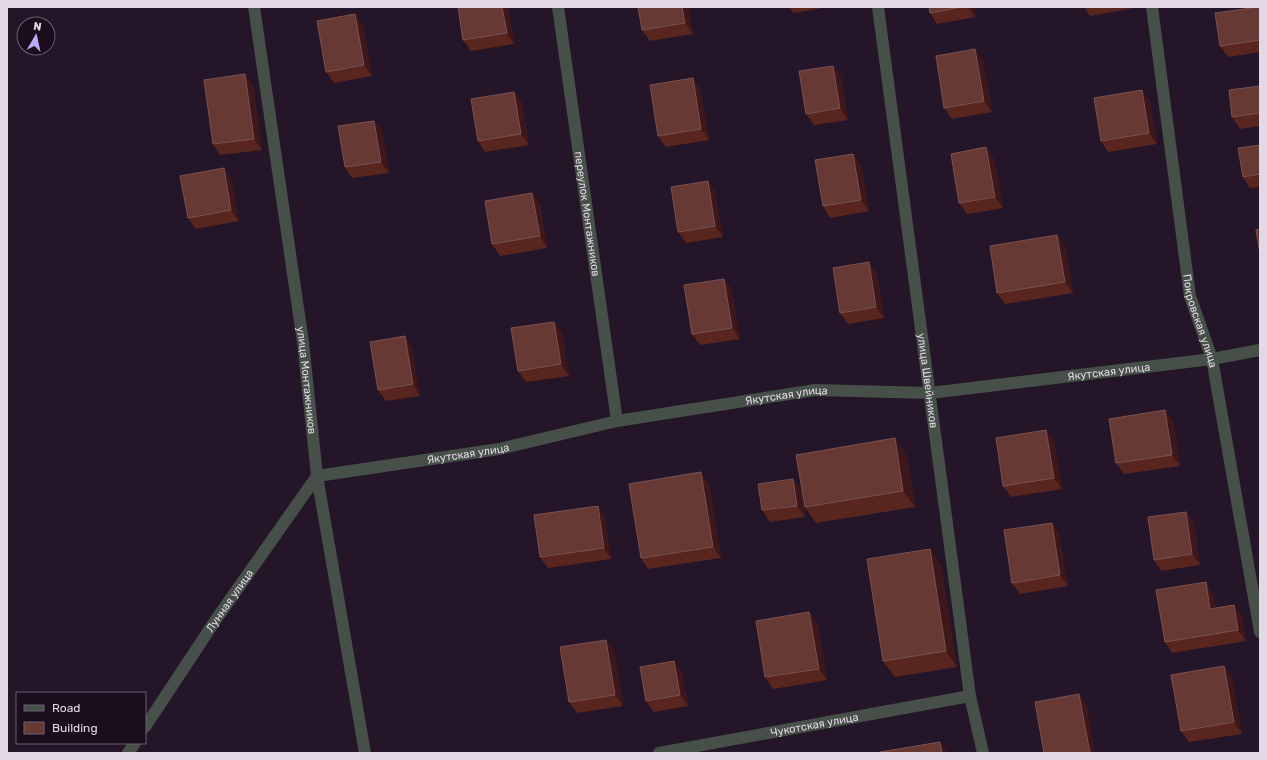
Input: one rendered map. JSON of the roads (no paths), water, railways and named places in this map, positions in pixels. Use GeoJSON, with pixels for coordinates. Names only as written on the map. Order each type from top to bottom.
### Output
{"type":"FeatureCollection","features":[{"type":"Feature","properties":{"kind":"street","name":"улица Монтажников"},"geometry":{"type":"LineString","coordinates":[[254,7],[303,342],[317,476],[365,753]]}},
{"type":"Feature","properties":{"kind":"street","name":"переулок Монтажников"},"geometry":{"type":"LineString","coordinates":[[558,7],[617,421]]}},
{"type":"Feature","properties":{"kind":"street","name":"улица Швейников"},"geometry":{"type":"LineString","coordinates":[[878,7],[970,696],[983,753]]}},
{"type":"Feature","properties":{"kind":"street","name":"Покровская улица"},"geometry":{"type":"LineString","coordinates":[[1152,7],[1190,296],[1212,359],[1260,632]]}},
{"type":"Feature","properties":{"kind":"street","name":"Якутская улица"},"geometry":{"type":"LineString","coordinates":[[317,476],[499,449],[617,421],[815,390],[930,393],[1212,359],[1260,350]]}},
{"type":"Feature","properties":{"kind":"street","name":"Лунная улица"},"geometry":{"type":"LineString","coordinates":[[146,725],[217,618],[317,476]]}},
{"type":"Feature","properties":{"kind":"street","name":"Чукотская улица"},"geometry":{"type":"LineString","coordinates":[[659,753],[970,696]]}},
{"type":"Feature","properties":{"kind":"street"},"geometry":{"type":"LineString","coordinates":[[128,753],[133,744]]}}]}
